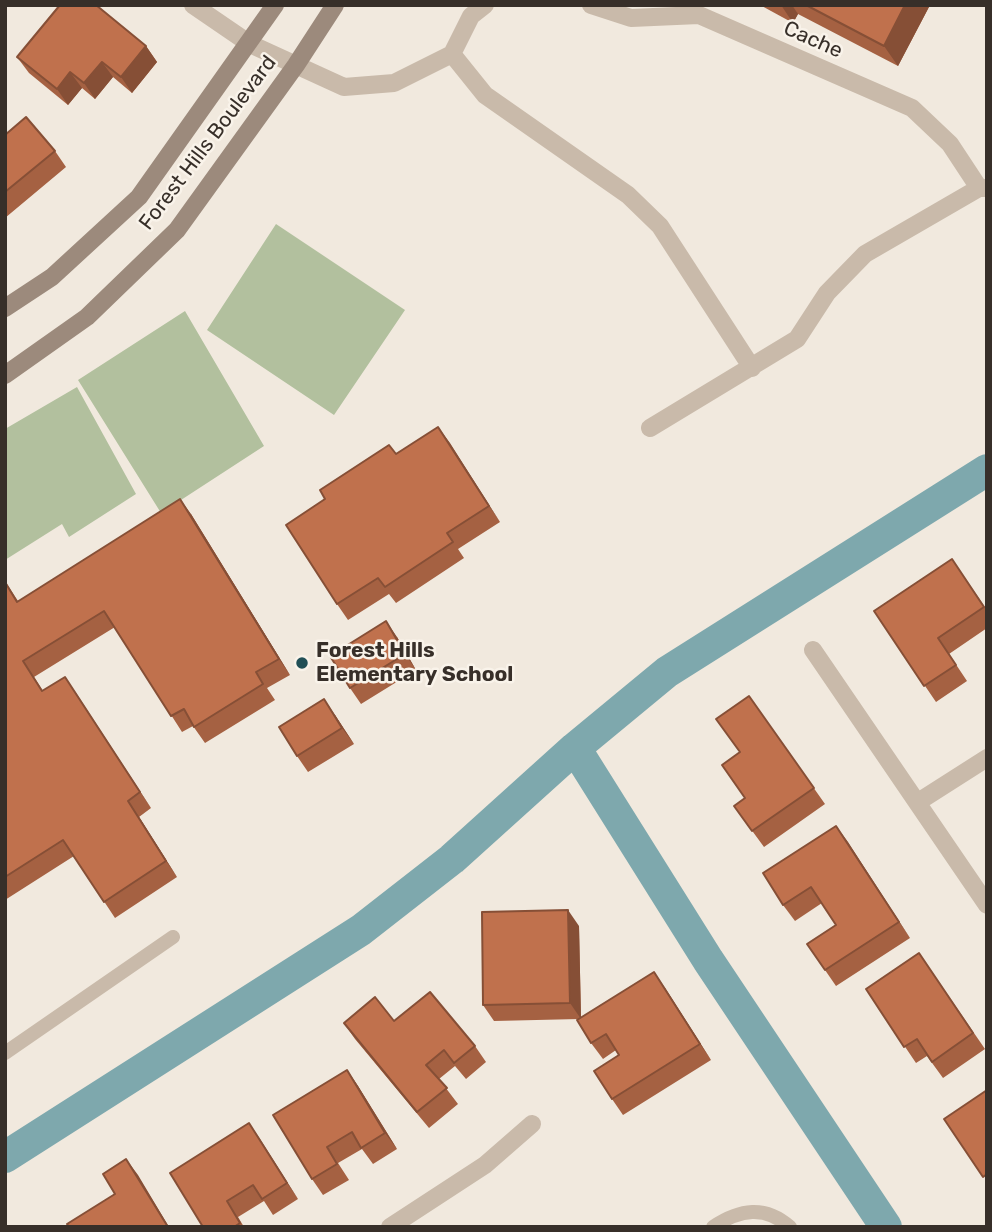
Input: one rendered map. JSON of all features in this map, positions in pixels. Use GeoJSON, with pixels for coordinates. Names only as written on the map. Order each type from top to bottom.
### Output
{"type":"FeatureCollection","features":[{"type":"Feature","properties":{"kind":"street"},"geometry":{"type":"LineString","coordinates":[[193,5],[250,44],[344,87],[394,83],[452,54],[471,16],[485,5]]}},
{"type":"Feature","properties":{"kind":"street","name":"Forest Hills Boulevard"},"geometry":{"type":"LineString","coordinates":[[5,308],[52,277],[139,197],[250,44],[275,5]]}},
{"type":"Feature","properties":{"kind":"street","name":"Forest Hills Boulevard"},"geometry":{"type":"LineString","coordinates":[[5,375],[87,317],[177,230],[296,65],[335,5]]}},
{"type":"Feature","properties":{"kind":"street","name":"Cache"},"geometry":{"type":"LineString","coordinates":[[591,5],[631,18],[699,15],[912,108],[950,144],[983,188],[865,254],[827,293],[797,339],[650,428]]}},
{"type":"Feature","properties":{"kind":"street"},"geometry":{"type":"LineString","coordinates":[[452,54],[485,95],[628,195],[660,226],[752,368]]}},
{"type":"Feature","properties":{"kind":"street"},"geometry":{"type":"LineString","coordinates":[[813,650],[987,905]]}},
{"type":"Feature","properties":{"kind":"street"},"geometry":{"type":"LineString","coordinates":[[918,802],[987,758]]}},
{"type":"Feature","properties":{"kind":"street"},"geometry":{"type":"LineString","coordinates":[[390,1227],[485,1166],[532,1124]]}},
{"type":"Feature","properties":{"kind":"lane"},"geometry":{"type":"LineString","coordinates":[[5,1053],[173,937]]}},
{"type":"Feature","properties":{"kind":"lane"},"geometry":{"type":"LineString","coordinates":[[713,1227],[753,1209],[777,1215],[790,1227]]}},
{"type":"Feature","properties":{"kind":"green space"},"geometry":{"type":"Polygon","coordinates":[[[276,224],[405,310],[334,415],[207,330],[276,224]]]}},
{"type":"Feature","properties":{"kind":"green space"},"geometry":{"type":"Polygon","coordinates":[[[185,311],[264,446],[161,513],[78,380],[185,311]]]}},
{"type":"Feature","properties":{"kind":"green space"},"geometry":{"type":"Polygon","coordinates":[[[77,387],[136,494],[69,537],[62,524],[5,560],[5,429],[77,387]]]}},
{"type":"Feature","properties":{"kind":"building"},"geometry":{"type":"Polygon","coordinates":[[[60,5],[96,5],[146,46],[121,77],[102,62],[84,83],[70,72],[57,89],[17,57],[60,5]]]}},
{"type":"Feature","properties":{"kind":"building"},"geometry":{"type":"Polygon","coordinates":[[[806,5],[905,5],[884,46],[806,5]]]}},
{"type":"Feature","properties":{"kind":"building"},"geometry":{"type":"Polygon","coordinates":[[[26,117],[55,151],[5,192],[5,135],[26,117]]]}},
{"type":"Feature","properties":{"kind":"building"},"geometry":{"type":"Polygon","coordinates":[[[438,427],[489,506],[447,533],[453,542],[385,587],[378,578],[337,604],[286,525],[325,499],[320,490],[389,445],[396,454],[438,427]]]}},
{"type":"Feature","properties":{"kind":"building","name":"Forest Hills Elementary School"},"geometry":{"type":"Polygon","coordinates":[[[180,499],[279,659],[256,672],[263,684],[194,727],[184,709],[171,716],[104,611],[23,661],[42,691],[65,677],[140,792],[128,801],[166,861],[104,902],[63,840],[5,877],[5,582],[17,602],[180,499]]]}},
{"type":"Feature","properties":{"kind":"building"},"geometry":{"type":"Polygon","coordinates":[[[952,559],[984,607],[938,638],[956,665],[924,686],[874,611],[952,559]]]}},
{"type":"Feature","properties":{"kind":"building"},"geometry":{"type":"Polygon","coordinates":[[[386,621],[405,654],[350,688],[330,656],[386,621]]]}},
{"type":"Feature","properties":{"kind":"building"},"geometry":{"type":"Polygon","coordinates":[[[749,696],[814,788],[752,831],[734,806],[745,798],[722,765],[740,752],[716,719],[749,696]]]}},
{"type":"Feature","properties":{"kind":"building"},"geometry":{"type":"Polygon","coordinates":[[[324,699],[342,728],[297,756],[279,727],[324,699]]]}},
{"type":"Feature","properties":{"kind":"building"},"geometry":{"type":"Polygon","coordinates":[[[836,826],[899,922],[825,970],[807,944],[836,925],[811,887],[783,905],[763,873],[836,826]]]}},
{"type":"Feature","properties":{"kind":"building"},"geometry":{"type":"Polygon","coordinates":[[[568,910],[570,1003],[483,1005],[482,912],[568,910]]]}},
{"type":"Feature","properties":{"kind":"building"},"geometry":{"type":"Polygon","coordinates":[[[919,953],[973,1033],[932,1062],[917,1039],[904,1047],[866,989],[919,953]]]}},
{"type":"Feature","properties":{"kind":"building"},"geometry":{"type":"Polygon","coordinates":[[[654,972],[700,1044],[612,1099],[594,1071],[619,1055],[606,1034],[591,1043],[577,1020],[654,972]]]}},
{"type":"Feature","properties":{"kind":"building"},"geometry":{"type":"Polygon","coordinates":[[[430,992],[475,1046],[454,1063],[444,1050],[426,1065],[447,1088],[417,1112],[344,1023],[375,997],[394,1021],[430,992]]]}},
{"type":"Feature","properties":{"kind":"building"},"geometry":{"type":"Polygon","coordinates":[[[347,1070],[385,1133],[361,1148],[352,1132],[327,1147],[337,1164],[312,1179],[273,1115],[347,1070]]]}},
{"type":"Feature","properties":{"kind":"building"},"geometry":{"type":"Polygon","coordinates":[[[987,1090],[987,1174],[983,1177],[944,1119],[987,1090]]]}},
{"type":"Feature","properties":{"kind":"building"},"geometry":{"type":"Polygon","coordinates":[[[249,1123],[287,1183],[262,1199],[253,1185],[227,1201],[240,1223],[234,1227],[203,1227],[170,1173],[249,1123]]]}},
{"type":"Feature","properties":{"kind":"building"},"geometry":{"type":"Polygon","coordinates":[[[126,1159],[168,1227],[69,1227],[67,1224],[115,1194],[103,1174],[126,1159]]]}},
{"type":"Feature","properties":{"kind":"waterway"},"geometry":{"type":"LineString","coordinates":[[5,1157],[361,930],[452,859],[575,748],[667,672],[987,470]]}},
{"type":"Feature","properties":{"kind":"waterway"},"geometry":{"type":"LineString","coordinates":[[575,748],[708,960],[886,1227]]}},
{"type":"Feature","properties":{"kind":"place","name":"Forest Hills Elementary School"},"geometry":{"type":"Point","coordinates":[302,663]}}]}
